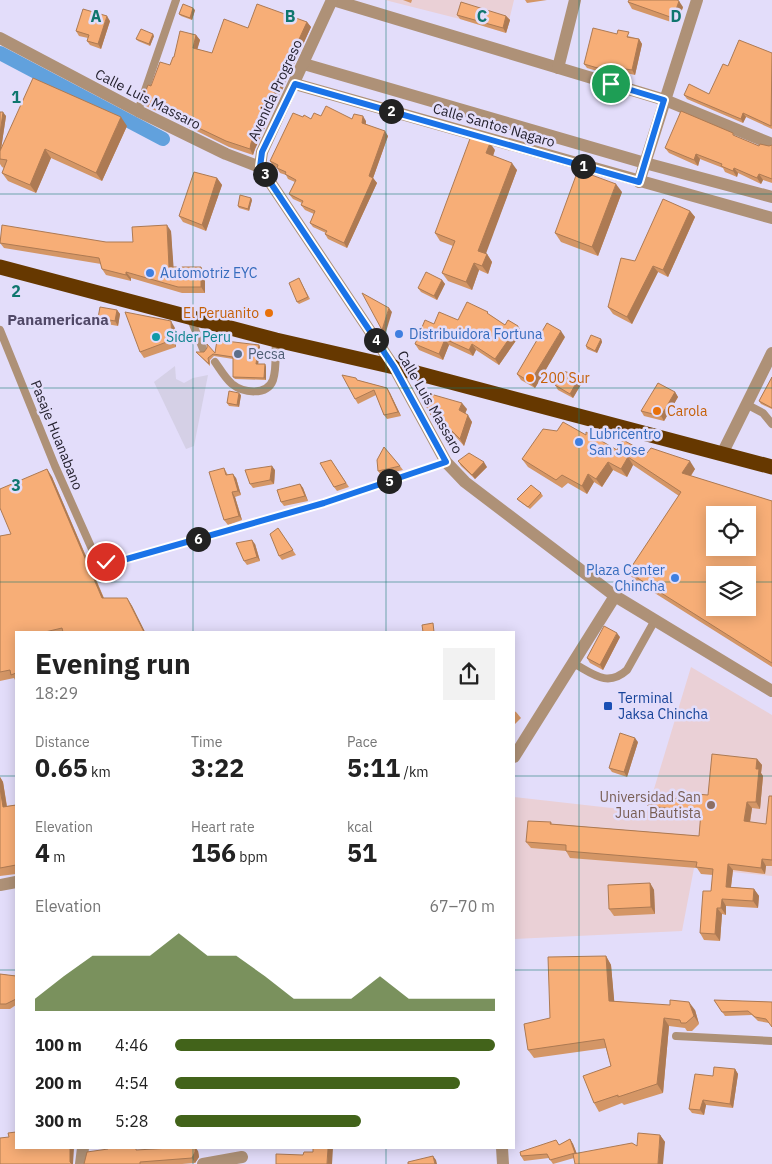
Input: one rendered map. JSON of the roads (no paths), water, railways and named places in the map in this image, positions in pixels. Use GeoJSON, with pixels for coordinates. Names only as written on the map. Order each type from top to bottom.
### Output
{"type":"FeatureCollection","features":[{"type":"Feature","properties":{"kind":"highway"},"geometry":{"type":"LineString","coordinates":[[0,267],[276,340],[394,367],[772,467]]}},
{"type":"Feature","properties":{"kind":"street","name":"Avenida Progreso"},"geometry":{"type":"LineString","coordinates":[[260,167],[262,152],[295,84],[332,0]]}},
{"type":"Feature","properties":{"kind":"street"},"geometry":{"type":"LineString","coordinates":[[332,0],[664,100],[772,144]]}},
{"type":"Feature","properties":{"kind":"street"},"geometry":{"type":"LineString","coordinates":[[558,68],[574,0]]}},
{"type":"Feature","properties":{"kind":"street"},"geometry":{"type":"LineString","coordinates":[[639,182],[694,1]]}},
{"type":"Feature","properties":{"kind":"street","name":"Calle Luis Massaro"},"geometry":{"type":"LineString","coordinates":[[0,38],[138,111],[226,154],[260,167],[394,367],[446,462],[465,482],[615,596],[772,691]]}},
{"type":"Feature","properties":{"kind":"street","name":"Calle Santos Nagaro"},"geometry":{"type":"LineString","coordinates":[[304,64],[645,163],[772,197]]}},
{"type":"Feature","properties":{"kind":"street","name":"Calle Santos Nagaro"},"geometry":{"type":"LineString","coordinates":[[295,84],[772,218]]}},
{"type":"Feature","properties":{"kind":"street"},"geometry":{"type":"LineString","coordinates":[[722,454],[772,354]]}},
{"type":"Feature","properties":{"kind":"street"},"geometry":{"type":"LineString","coordinates":[[515,755],[615,596]]}},
{"type":"Feature","properties":{"kind":"street"},"geometry":{"type":"LineString","coordinates":[[0,885],[15,882]]}},
{"type":"Feature","properties":{"kind":"street"},"geometry":{"type":"LineString","coordinates":[[81,1164],[83,1149]]}},
{"type":"Feature","properties":{"kind":"street"},"geometry":{"type":"LineString","coordinates":[[502,1149],[503,1164]]}},
{"type":"Feature","properties":{"kind":"street"},"geometry":{"type":"LineString","coordinates":[[203,1164],[242,1156]]}},
{"type":"Feature","properties":{"kind":"lane"},"geometry":{"type":"LineString","coordinates":[[138,111],[176,0]]}},
{"type":"Feature","properties":{"kind":"lane"},"geometry":{"type":"LineString","coordinates":[[190,317],[203,349]]}},
{"type":"Feature","properties":{"kind":"lane","name":"Pasaje Huanabano"},"geometry":{"type":"LineString","coordinates":[[0,330],[55,466],[92,549],[98,557],[106,562],[116,562],[324,503],[446,462]]}},
{"type":"Feature","properties":{"kind":"lane"},"geometry":{"type":"LineString","coordinates":[[215,362],[232,384],[252,391],[262,390],[270,385],[273,379],[276,340]]}},
{"type":"Feature","properties":{"kind":"lane"},"geometry":{"type":"LineString","coordinates":[[746,404],[763,413],[772,424]]}},
{"type":"Feature","properties":{"kind":"lane"},"geometry":{"type":"LineString","coordinates":[[573,663],[602,679],[611,680],[620,676],[627,670],[655,620]]}},
{"type":"Feature","properties":{"kind":"lane"},"geometry":{"type":"LineString","coordinates":[[676,1036],[772,1041]]}},
{"type":"Feature","properties":{"kind":"waterway"},"geometry":{"type":"LineString","coordinates":[[0,53],[163,139]]}},
{"type":"Feature","properties":{"kind":"place","name":"Automotriz EYC"},"geometry":{"type":"Point","coordinates":[150,273]}},
{"type":"Feature","properties":{"kind":"place","name":"El Peruanito"},"geometry":{"type":"Point","coordinates":[269,313]}},
{"type":"Feature","properties":{"kind":"place","name":"Distribuidora Fortuna"},"geometry":{"type":"Point","coordinates":[399,334]}},
{"type":"Feature","properties":{"kind":"place","name":"Sider Peru"},"geometry":{"type":"Point","coordinates":[156,337]}},
{"type":"Feature","properties":{"kind":"place","name":"Pecsa"},"geometry":{"type":"Point","coordinates":[238,354]}},
{"type":"Feature","properties":{"kind":"place","name":"200 Sur"},"geometry":{"type":"Point","coordinates":[530,378]}},
{"type":"Feature","properties":{"kind":"place","name":"Carola"},"geometry":{"type":"Point","coordinates":[657,411]}},
{"type":"Feature","properties":{"kind":"place","name":"Lubricentro San Jose"},"geometry":{"type":"Point","coordinates":[579,442]}},
{"type":"Feature","properties":{"kind":"place","name":"Plaza Center Chincha"},"geometry":{"type":"Point","coordinates":[675,578]}},
{"type":"Feature","properties":{"kind":"place","name":"Terminal Jaksa Chincha"},"geometry":{"type":"Point","coordinates":[608,706]}},
{"type":"Feature","properties":{"kind":"place","name":"Universidad San Juan Bautista"},"geometry":{"type":"Point","coordinates":[711,805]}},
{"type":"Feature","properties":{"kind":"district","name":"Panamericana"},"geometry":{"type":"Point","coordinates":[58,319]}}]}
